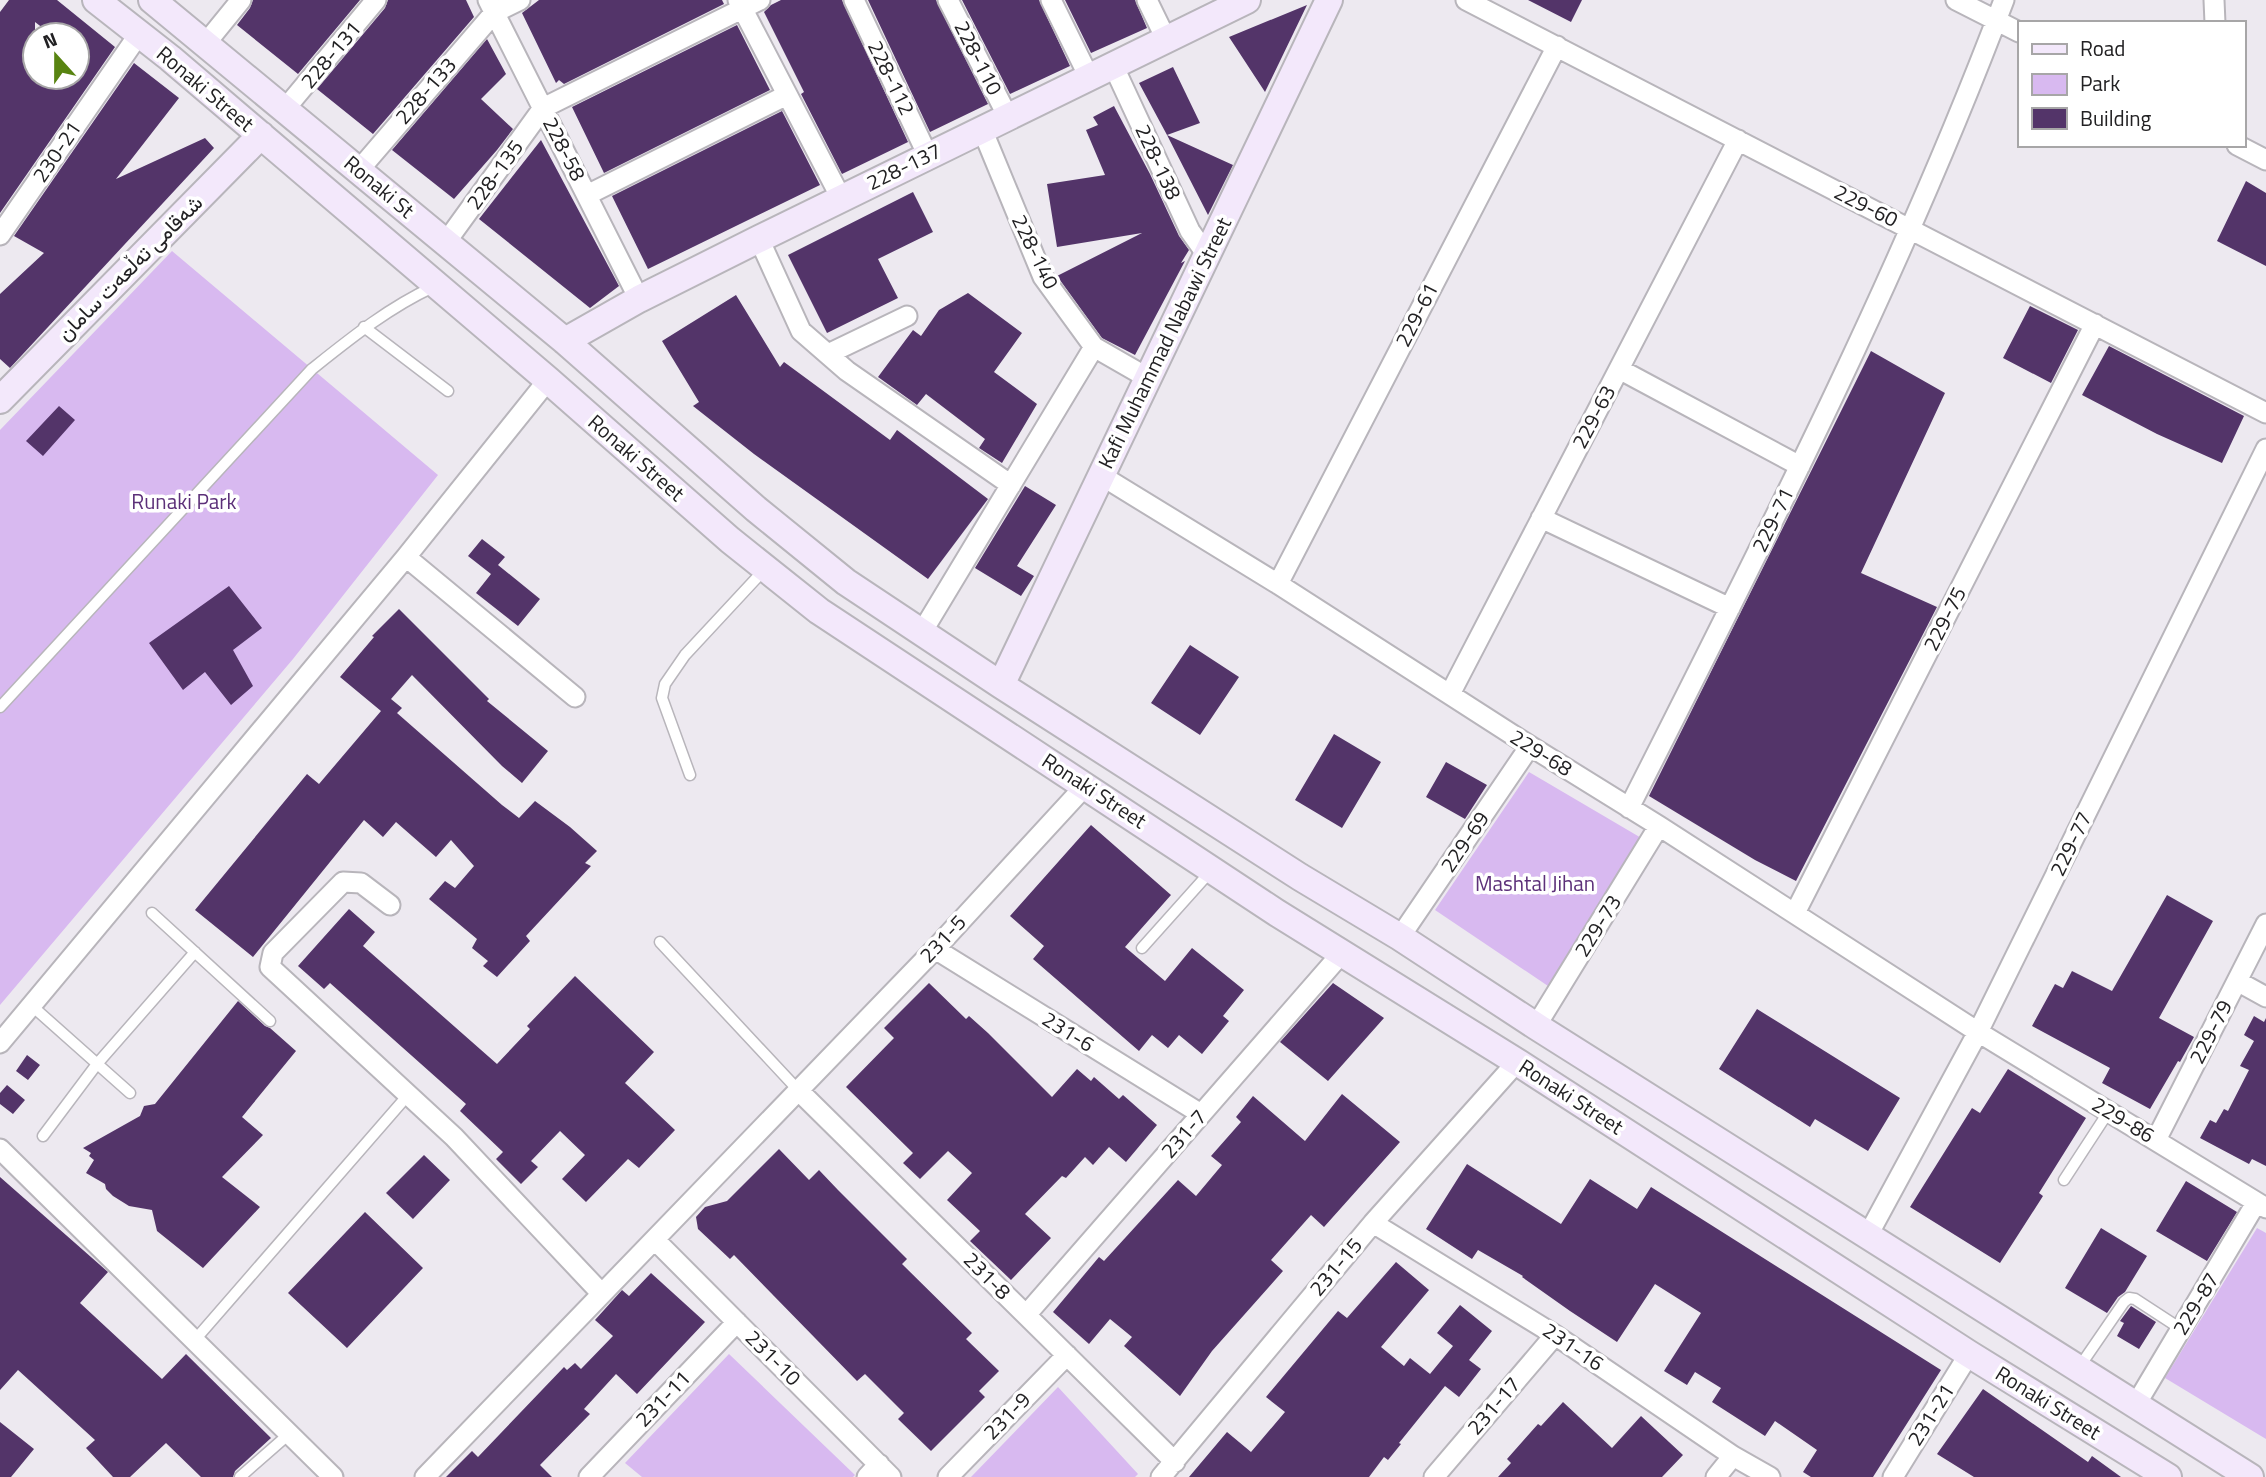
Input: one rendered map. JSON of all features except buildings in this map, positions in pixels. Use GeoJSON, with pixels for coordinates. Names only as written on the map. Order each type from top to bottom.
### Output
{"type":"FeatureCollection","features":[{"type":"Feature","properties":{"kind":"main road","name":"Ronaki Street"},"geometry":{"type":"LineString","coordinates":[[96,0],[261,135],[548,380],[730,540],[818,611],[1341,954],[1517,1062],[1969,1354],[2168,1477]]}},
{"type":"Feature","properties":{"kind":"main road","name":"Ronaki Street"},"geometry":{"type":"LineString","coordinates":[[152,0],[199,38]]}},
{"type":"Feature","properties":{"kind":"main road","name":"Kafi Muhammad Nabawi Street"},"geometry":{"type":"LineString","coordinates":[[1001,685],[1329,0]]}},
{"type":"Feature","properties":{"kind":"main road","name":"228-137"},"geometry":{"type":"LineString","coordinates":[[565,341],[639,299],[1242,1]]}},
{"type":"Feature","properties":{"kind":"main road"},"geometry":{"type":"LineString","coordinates":[[170,58],[199,38]]}},
{"type":"Feature","properties":{"kind":"main road","name":"Ronaki St"},"geometry":{"type":"LineString","coordinates":[[199,38],[565,341]]}},
{"type":"Feature","properties":{"kind":"main road","name":"شەقامی تەڵعەت سامان"},"geometry":{"type":"LineString","coordinates":[[0,400],[261,135]]}},
{"type":"Feature","properties":{"kind":"main road","name":"Ronaki Street"},"geometry":{"type":"LineString","coordinates":[[565,341],[756,509],[846,582],[1300,877],[1400,937],[1536,1026],[2250,1477]]}},
{"type":"Feature","properties":{"kind":"main road"},"geometry":{"type":"LineString","coordinates":[[730,540],[756,509]]}},
{"type":"Feature","properties":{"kind":"street"},"geometry":{"type":"LineString","coordinates":[[199,38],[241,0]]}},
{"type":"Feature","properties":{"kind":"street","name":"228-131"},"geometry":{"type":"LineString","coordinates":[[285,109],[376,0]]}},
{"type":"Feature","properties":{"kind":"street"},"geometry":{"type":"LineString","coordinates":[[491,6],[520,0]]}},
{"type":"Feature","properties":{"kind":"street","name":"228-112"},"geometry":{"type":"LineString","coordinates":[[854,0],[928,156]]}},
{"type":"Feature","properties":{"kind":"street","name":"228-110"},"geometry":{"type":"LineString","coordinates":[[948,0],[1008,117]]}},
{"type":"Feature","properties":{"kind":"street"},"geometry":{"type":"LineString","coordinates":[[1051,0],[1089,77]]}},
{"type":"Feature","properties":{"kind":"street"},"geometry":{"type":"LineString","coordinates":[[1147,0],[1166,39]]}},
{"type":"Feature","properties":{"kind":"street","name":"229-60"},"geometry":{"type":"LineString","coordinates":[[1466,0],[2266,413]]}},
{"type":"Feature","properties":{"kind":"street"},"geometry":{"type":"LineString","coordinates":[[1956,0],[2018,32]]}},
{"type":"Feature","properties":{"kind":"street","name":"229-71"},"geometry":{"type":"LineString","coordinates":[[1629,808],[1800,466],[1910,229],[2004,0]]}},
{"type":"Feature","properties":{"kind":"street"},"geometry":{"type":"LineString","coordinates":[[2214,0],[2215,21]]}},
{"type":"Feature","properties":{"kind":"street"},"geometry":{"type":"LineString","coordinates":[[543,108],[747,3],[787,95],[841,198]]}},
{"type":"Feature","properties":{"kind":"street","name":"228-58"},"geometry":{"type":"LineString","coordinates":[[491,6],[639,299]]}},
{"type":"Feature","properties":{"kind":"street","name":"228-133"},"geometry":{"type":"LineString","coordinates":[[359,170],[491,6]]}},
{"type":"Feature","properties":{"kind":"street","name":"230-21"},"geometry":{"type":"LineString","coordinates":[[0,235],[139,34]]}},
{"type":"Feature","properties":{"kind":"street","name":"229-61"},"geometry":{"type":"LineString","coordinates":[[1278,584],[1557,46]]}},
{"type":"Feature","properties":{"kind":"street","name":"228-138"},"geometry":{"type":"LineString","coordinates":[[1114,65],[1189,231],[1207,255]]}},
{"type":"Feature","properties":{"kind":"street"},"geometry":{"type":"LineString","coordinates":[[587,195],[787,95]]}},
{"type":"Feature","properties":{"kind":"street","name":"228-135"},"geometry":{"type":"LineString","coordinates":[[446,242],[543,108]]}},
{"type":"Feature","properties":{"kind":"street","name":"228-140"},"geometry":{"type":"LineString","coordinates":[[982,130],[1042,277],[1094,347],[1148,378]]}},
{"type":"Feature","properties":{"kind":"street","name":"229-63"},"geometry":{"type":"LineString","coordinates":[[1450,694],[1738,140]]}},
{"type":"Feature","properties":{"kind":"street"},"geometry":{"type":"LineString","coordinates":[[2241,147],[2266,160]]}},
{"type":"Feature","properties":{"kind":"street"},"geometry":{"type":"LineString","coordinates":[[759,239],[801,331],[847,371],[1011,485]]}},
{"type":"Feature","properties":{"kind":"street"},"geometry":{"type":"LineString","coordinates":[[828,354],[907,316]]}},
{"type":"Feature","properties":{"kind":"street","name":"229-75"},"geometry":{"type":"LineString","coordinates":[[1795,913],[2095,324]]}},
{"type":"Feature","properties":{"kind":"street"},"geometry":{"type":"LineString","coordinates":[[922,632],[1094,347]]}},
{"type":"Feature","properties":{"kind":"street"},"geometry":{"type":"LineString","coordinates":[[1619,369],[1800,466]]}},
{"type":"Feature","properties":{"kind":"street"},"geometry":{"type":"LineString","coordinates":[[0,1043],[406,557],[548,380]]}},
{"type":"Feature","properties":{"kind":"street","name":"229-77"},"geometry":{"type":"LineString","coordinates":[[1868,1235],[1978,1032],[2266,449]]}},
{"type":"Feature","properties":{"kind":"street","name":"229-68"},"geometry":{"type":"LineString","coordinates":[[1102,476],[1278,584],[1978,1032]]}},
{"type":"Feature","properties":{"kind":"street"},"geometry":{"type":"LineString","coordinates":[[1541,518],[1730,608]]}},
{"type":"Feature","properties":{"kind":"street"},"geometry":{"type":"LineString","coordinates":[[406,557],[575,697]]}},
{"type":"Feature","properties":{"kind":"street","name":"229-69"},"geometry":{"type":"LineString","coordinates":[[1400,937],[1530,746]]}},
{"type":"Feature","properties":{"kind":"street","name":"231-5"},"geometry":{"type":"LineString","coordinates":[[425,1477],[935,949],[1085,786]]}},
{"type":"Feature","properties":{"kind":"street","name":"229-73"},"geometry":{"type":"LineString","coordinates":[[1536,1026],[1659,826]]}},
{"type":"Feature","properties":{"kind":"street"},"geometry":{"type":"LineString","coordinates":[[390,905],[361,883],[343,881],[273,953],[270,967],[454,1137],[601,1293]]}},
{"type":"Feature","properties":{"kind":"street","name":"229-79"},"geometry":{"type":"LineString","coordinates":[[2156,1140],[2266,924]]}},
{"type":"Feature","properties":{"kind":"street","name":"231-6"},"geometry":{"type":"LineString","coordinates":[[935,949],[1202,1114]]}},
{"type":"Feature","properties":{"kind":"street","name":"231-7"},"geometry":{"type":"LineString","coordinates":[[1026,1315],[1341,954]]}},
{"type":"Feature","properties":{"kind":"street"},"geometry":{"type":"LineString","coordinates":[[2237,981],[2266,997]]}},
{"type":"Feature","properties":{"kind":"street","name":"229-86"},"geometry":{"type":"LineString","coordinates":[[1978,1032],[2261,1206]]}},
{"type":"Feature","properties":{"kind":"street","name":"231-15"},"geometry":{"type":"LineString","coordinates":[[1161,1477],[1373,1223],[1517,1062]]}},
{"type":"Feature","properties":{"kind":"street","name":"231-8"},"geometry":{"type":"LineString","coordinates":[[799,1091],[1175,1462]]}},
{"type":"Feature","properties":{"kind":"street"},"geometry":{"type":"LineString","coordinates":[[0,1149],[333,1477]]}},
{"type":"Feature","properties":{"kind":"street","name":"229-87"},"geometry":{"type":"LineString","coordinates":[[2135,1406],[2181,1329],[2261,1206]]}},
{"type":"Feature","properties":{"kind":"street","name":"231-16"},"geometry":{"type":"LineString","coordinates":[[1373,1223],[1555,1335],[1733,1456],[1770,1477]]}},
{"type":"Feature","properties":{"kind":"street","name":"231-10"},"geometry":{"type":"LineString","coordinates":[[655,1240],[737,1322],[879,1473]]}},
{"type":"Feature","properties":{"kind":"street","name":"231-11"},"geometry":{"type":"LineString","coordinates":[[595,1475],[737,1322]]}},
{"type":"Feature","properties":{"kind":"street","name":"231-17"},"geometry":{"type":"LineString","coordinates":[[1434,1477],[1555,1335]]}},
{"type":"Feature","properties":{"kind":"street","name":"231-21"},"geometry":{"type":"LineString","coordinates":[[1893,1477],[1969,1354]]}},
{"type":"Feature","properties":{"kind":"street","name":"231-9"},"geometry":{"type":"LineString","coordinates":[[948,1477],[1067,1355]]}},
{"type":"Feature","properties":{"kind":"street"},"geometry":{"type":"LineString","coordinates":[[1716,1477],[1733,1456]]}},
{"type":"Feature","properties":{"kind":"lane"},"geometry":{"type":"LineString","coordinates":[[0,707],[312,369],[364,327],[406,300],[437,285]]}},
{"type":"Feature","properties":{"kind":"lane"},"geometry":{"type":"LineString","coordinates":[[364,327],[448,391]]}},
{"type":"Feature","properties":{"kind":"lane"},"geometry":{"type":"LineString","coordinates":[[690,775],[662,698],[665,684],[685,655],[765,568]]}},
{"type":"Feature","properties":{"kind":"lane"},"geometry":{"type":"LineString","coordinates":[[1142,947],[1212,870]]}},
{"type":"Feature","properties":{"kind":"lane"},"geometry":{"type":"LineString","coordinates":[[152,913],[270,1021]]}},
{"type":"Feature","properties":{"kind":"lane"},"geometry":{"type":"LineString","coordinates":[[660,942],[799,1091]]}},
{"type":"Feature","properties":{"kind":"lane"},"geometry":{"type":"LineString","coordinates":[[43,1136],[97,1064],[195,952]]}},
{"type":"Feature","properties":{"kind":"lane"},"geometry":{"type":"LineString","coordinates":[[32,1005],[130,1093]]}},
{"type":"Feature","properties":{"kind":"lane"},"geometry":{"type":"LineString","coordinates":[[194,1340],[408,1095]]}},
{"type":"Feature","properties":{"kind":"lane"},"geometry":{"type":"LineString","coordinates":[[2064,1180],[2109,1111]]}},
{"type":"Feature","properties":{"kind":"lane"},"geometry":{"type":"LineString","coordinates":[[2078,1369],[2124,1301],[2129,1298],[2135,1299],[2181,1329]]}},
{"type":"Feature","properties":{"kind":"lane"},"geometry":{"type":"LineString","coordinates":[[240,1477],[289,1434]]}},
{"type":"Feature","properties":{"kind":"green space","name":"Runaki Park"},"geometry":{"type":"Polygon","coordinates":[[[172,251],[438,475],[293,659],[0,1005],[0,430],[172,251]]]}},
{"type":"Feature","properties":{"kind":"green space","name":"Mashtal Jihan"},"geometry":{"type":"Polygon","coordinates":[[[1529,772],[1643,839],[1551,988],[1435,910],[1529,772]]]}},
{"type":"Feature","properties":{"kind":"green space"},"geometry":{"type":"Polygon","coordinates":[[[2257,1228],[2266,1233],[2266,1439],[2165,1378],[2257,1228]]]}},
{"type":"Feature","properties":{"kind":"green space"},"geometry":{"type":"Polygon","coordinates":[[[729,1354],[855,1475],[642,1477],[625,1463],[729,1354]]]}},
{"type":"Feature","properties":{"kind":"green space"},"geometry":{"type":"Polygon","coordinates":[[[1058,1387],[1138,1474],[1135,1477],[971,1477],[1058,1387]]]}}]}
